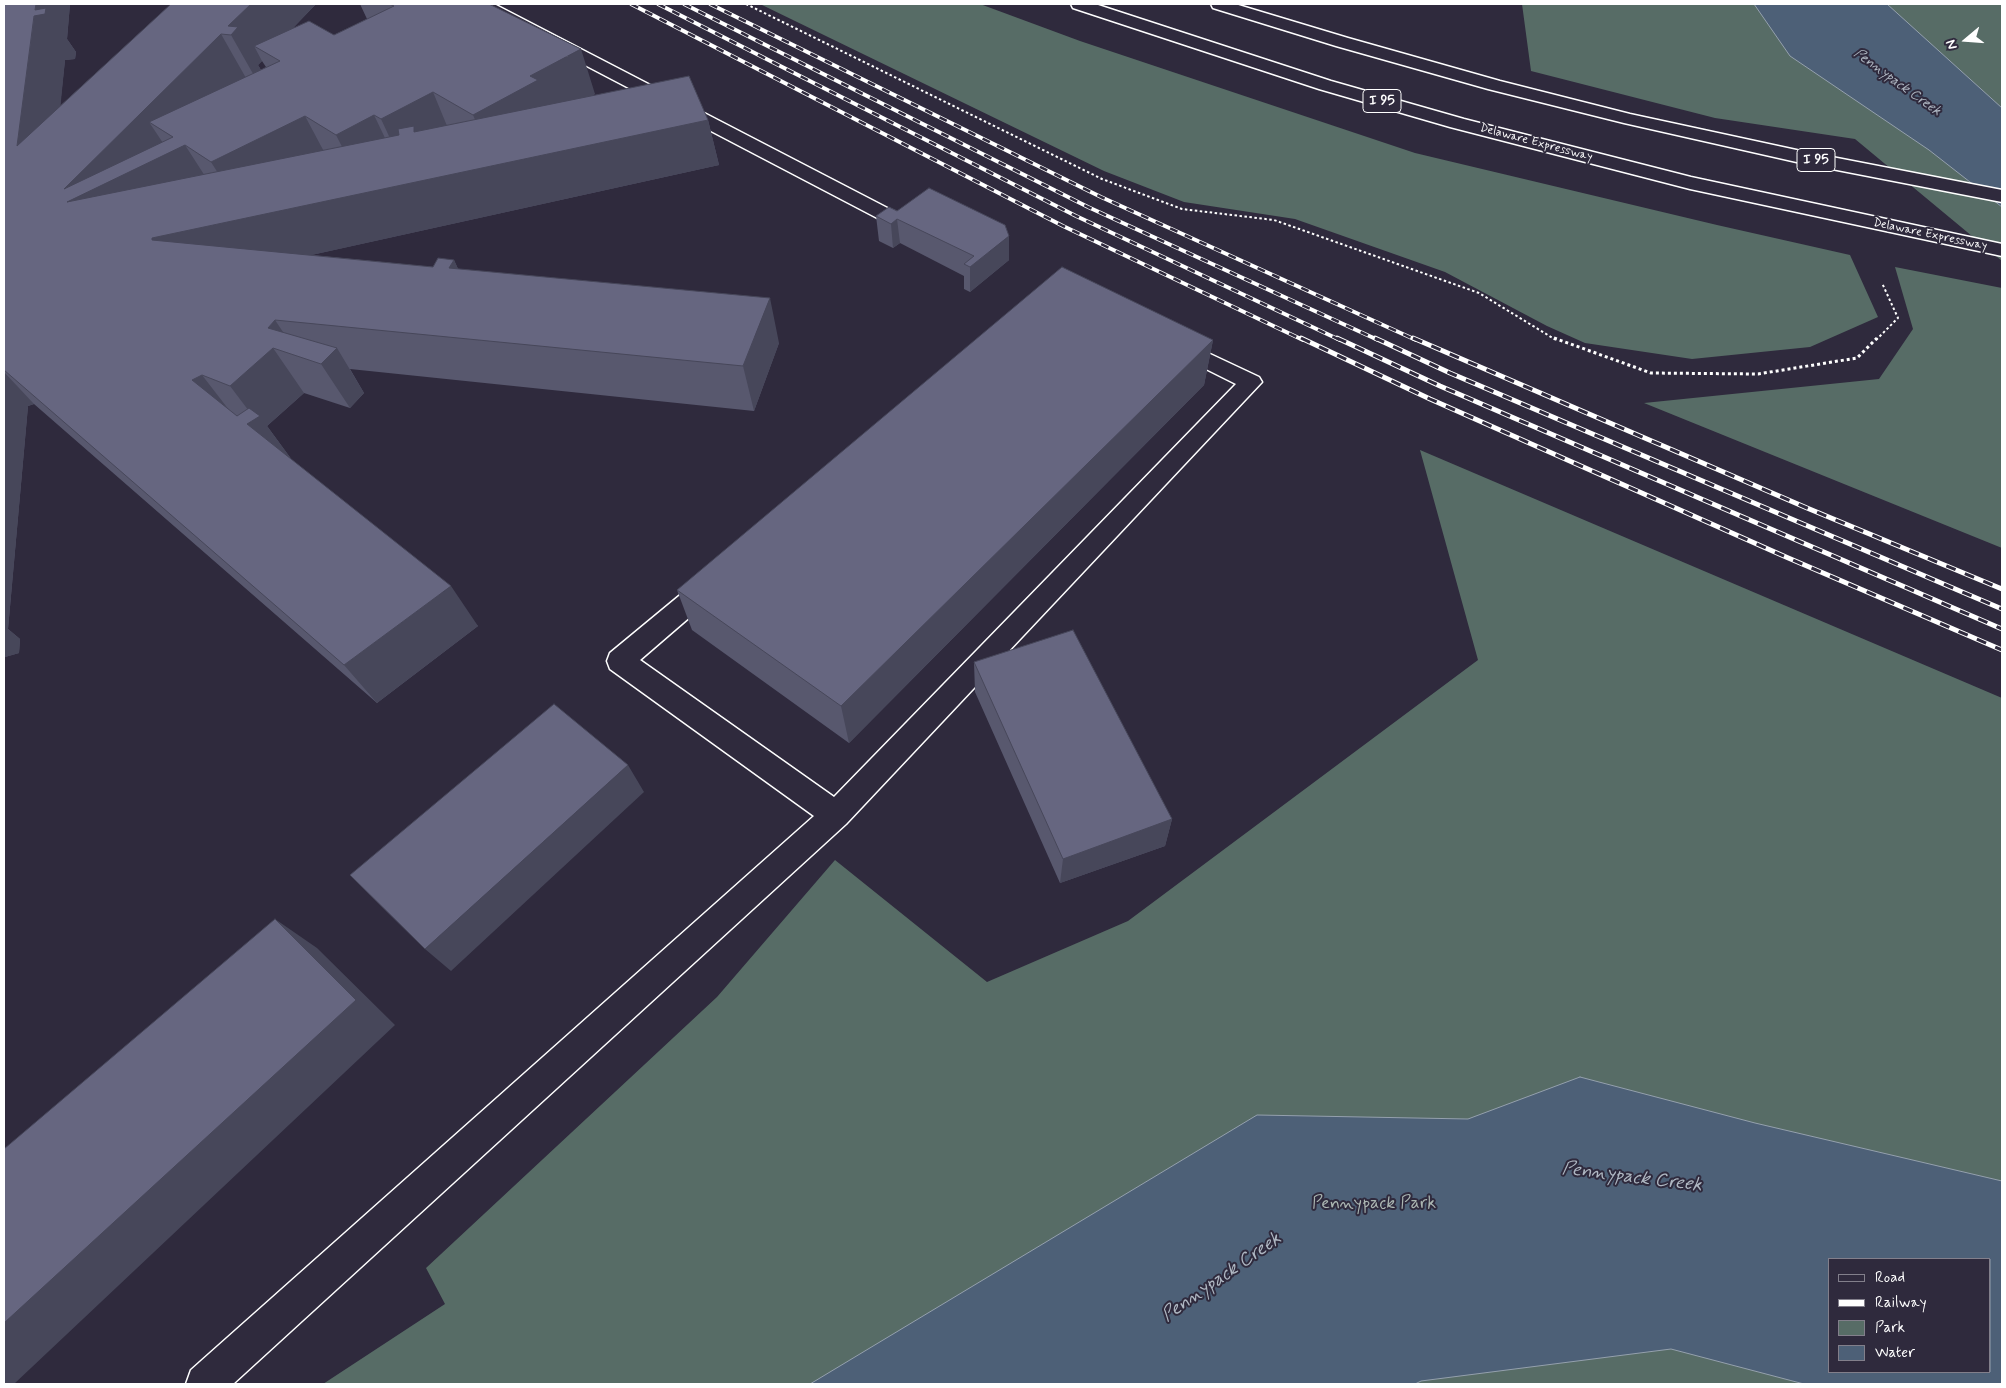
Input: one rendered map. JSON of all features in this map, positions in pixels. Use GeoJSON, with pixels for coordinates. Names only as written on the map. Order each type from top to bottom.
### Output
{"type":"FeatureCollection","features":[{"type":"Feature","properties":{"kind":"main road"},"geometry":{"type":"LineString","coordinates":[[482,4],[890,217]]}},
{"type":"Feature","properties":{"kind":"main road","name":"Delaware Expressway"},"geometry":{"type":"LineString","coordinates":[[1079,4],[1325,85],[1457,123],[1690,183],[2002,250]]}},
{"type":"Feature","properties":{"kind":"main road","name":"I 95"},"geometry":{"type":"LineString","coordinates":[[1219,4],[1342,42],[1494,85],[1630,119],[1802,157],[2002,196]]}},
{"type":"Feature","properties":{"kind":"main road"},"geometry":{"type":"LineString","coordinates":[[205,1384],[836,815],[1251,382],[1156,335]]}},
{"type":"Feature","properties":{"kind":"main road"},"geometry":{"type":"LineString","coordinates":[[726,571],[620,661],[836,815]]}},
{"type":"Feature","properties":{"kind":"path"},"geometry":{"type":"LineString","coordinates":[[746,4],[1102,179],[1182,209],[1274,220],[1478,293],[1558,341],[1652,373],[1758,374],[1857,358],[1898,318],[1882,283]]}},
{"type":"Feature","properties":{"kind":"green space"},"geometry":{"type":"Polygon","coordinates":[[[760,4],[980,4],[1080,41],[1415,153],[1850,255],[1878,317],[1810,347],[1692,359],[1585,343],[1547,326],[1445,272],[1295,219],[1184,202],[1104,171],[760,4]]]}},
{"type":"Feature","properties":{"kind":"green space"},"geometry":{"type":"Polygon","coordinates":[[[1522,4],[2002,4],[2002,261],[1855,139],[1715,118],[1531,71],[1522,4]]]}},
{"type":"Feature","properties":{"kind":"green space"},"geometry":{"type":"Polygon","coordinates":[[[1895,267],[2002,288],[2002,548],[1644,403],[1879,379],[1913,329],[1895,267]]]}},
{"type":"Feature","properties":{"kind":"green space"},"geometry":{"type":"Polygon","coordinates":[[[1420,450],[2002,698],[2002,1384],[323,1384],[445,1304],[426,1268],[717,997],[835,860],[987,982],[1128,921],[1478,660],[1420,450]]]}},
{"type":"Feature","properties":{"kind":"water","name":"Pennypack Creek"},"geometry":{"type":"Polygon","coordinates":[[[1754,4],[1887,4],[2002,108],[2002,207],[1929,150],[1790,56],[1754,4]]]}},
{"type":"Feature","properties":{"kind":"water","name":"Pennypack Park"},"geometry":{"type":"Polygon","coordinates":[[[1580,1077],[1755,1123],[2002,1181],[2002,1384],[1804,1384],[1671,1349],[1421,1381],[1415,1384],[810,1384],[1257,1115],[1468,1119],[1580,1077]]]}},
{"type":"Feature","properties":{"kind":"building"},"geometry":{"type":"Polygon","coordinates":[[[4,4],[36,4],[35,10],[46,8],[45,14],[34,16],[17,146],[171,4],[251,4],[228,26],[238,27],[231,35],[221,34],[64,189],[173,137],[149,122],[280,61],[254,46],[309,21],[334,35],[394,6],[389,4],[489,4],[581,49],[530,76],[538,80],[473,115],[433,92],[381,119],[374,115],[336,135],[305,116],[211,162],[185,145],[67,202],[399,135],[398,129],[414,126],[414,132],[689,76],[708,120],[152,238],[152,240],[433,267],[438,258],[454,260],[449,268],[770,298],[743,366],[275,320],[268,328],[337,348],[321,364],[273,348],[230,386],[202,375],[192,380],[237,416],[249,408],[260,416],[247,424],[451,586],[344,665],[4,370],[4,4]]]}},
{"type":"Feature","properties":{"kind":"building"},"geometry":{"type":"Polygon","coordinates":[[[929,188],[1005,225],[1009,236],[970,267],[964,264],[974,256],[897,219],[891,224],[876,216],[889,207],[897,211],[929,188]]]}},
{"type":"Feature","properties":{"kind":"building"},"geometry":{"type":"Polygon","coordinates":[[[1062,267],[1213,340],[841,706],[677,590],[1062,267]]]}},
{"type":"Feature","properties":{"kind":"building"},"geometry":{"type":"Polygon","coordinates":[[[1073,630],[1172,819],[1063,859],[974,662],[1073,630]]]}},
{"type":"Feature","properties":{"kind":"building"},"geometry":{"type":"Polygon","coordinates":[[[554,704],[628,765],[425,949],[350,875],[554,704]]]}},
{"type":"Feature","properties":{"kind":"building"},"geometry":{"type":"Polygon","coordinates":[[[275,919],[356,1000],[4,1323],[4,1149],[275,919]]]}},
{"type":"Feature","properties":{"kind":"railway"},"geometry":{"type":"LineString","coordinates":[[631,4],[1063,226],[1303,340]]}},
{"type":"Feature","properties":{"kind":"railway"},"geometry":{"type":"LineString","coordinates":[[658,4],[1076,216],[1340,340]]}},
{"type":"Feature","properties":{"kind":"railway"},"geometry":{"type":"LineString","coordinates":[[684,4],[1088,207],[1378,340]]}},
{"type":"Feature","properties":{"kind":"railway"},"geometry":{"type":"LineString","coordinates":[[710,4],[1101,197],[1416,340]]}},
{"type":"Feature","properties":{"kind":"railway"},"geometry":{"type":"LineString","coordinates":[[1301,338],[1430,399],[1786,557],[2002,650]]}},
{"type":"Feature","properties":{"kind":"railway"},"geometry":{"type":"LineString","coordinates":[[1337,338],[1440,386],[2002,629]]}},
{"type":"Feature","properties":{"kind":"railway"},"geometry":{"type":"LineString","coordinates":[[1375,338],[1450,373],[2002,609]]}},
{"type":"Feature","properties":{"kind":"railway"},"geometry":{"type":"LineString","coordinates":[[1413,338],[1807,508],[2002,589]]}}]}
